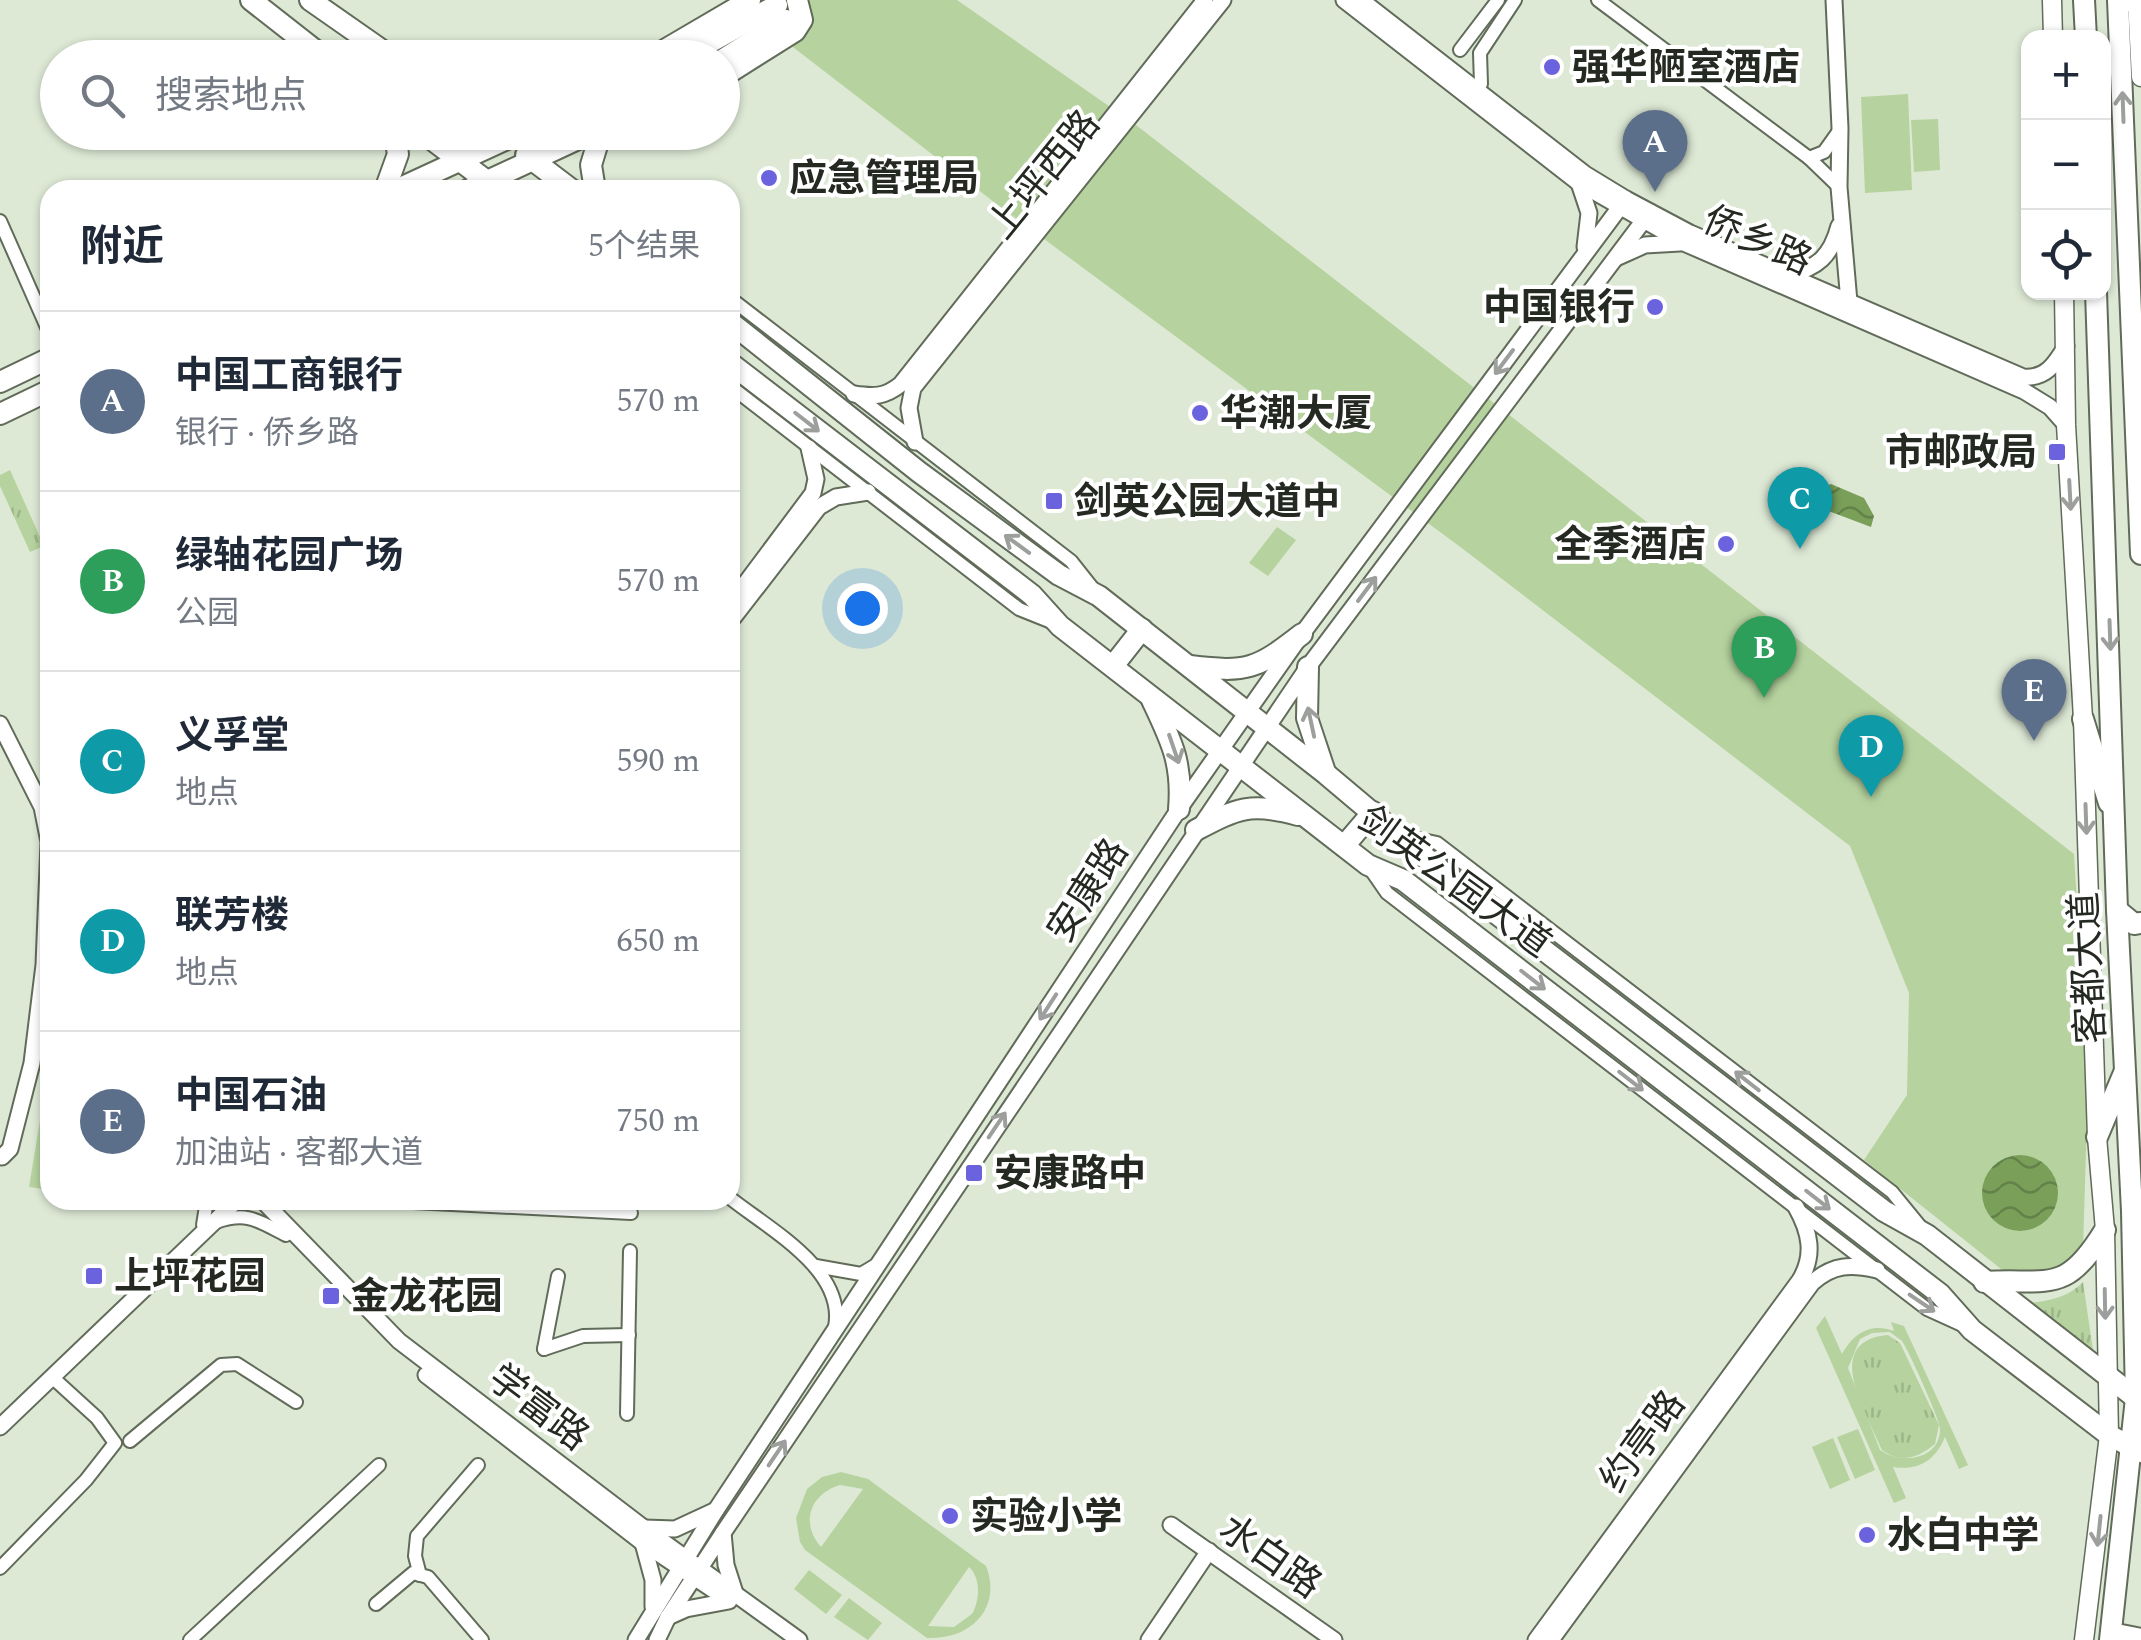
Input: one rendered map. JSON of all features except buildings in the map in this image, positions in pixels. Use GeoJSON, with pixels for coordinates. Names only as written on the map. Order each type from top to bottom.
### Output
{"type":"FeatureCollection","features":[{"type":"Feature","properties":{"kind":"main road"},"geometry":{"type":"LineString","coordinates":[[251,0],[301,40]]}},
{"type":"Feature","properties":{"kind":"main road"},"geometry":{"type":"LineString","coordinates":[[310,0],[367,40]]}},
{"type":"Feature","properties":{"kind":"main road"},"geometry":{"type":"LineString","coordinates":[[681,40],[750,0]]}},
{"type":"Feature","properties":{"kind":"main road"},"geometry":{"type":"LineString","coordinates":[[2052,0],[2054,30]]}},
{"type":"Feature","properties":{"kind":"main road"},"geometry":{"type":"LineString","coordinates":[[2084,0],[2086,30]]}},
{"type":"Feature","properties":{"kind":"main road"},"geometry":{"type":"LineString","coordinates":[[2132,1],[2141,78]]}},
{"type":"Feature","properties":{"kind":"main road"},"geometry":{"type":"LineString","coordinates":[[2132,1],[2141,554]]}},
{"type":"Feature","properties":{"kind":"main road"},"geometry":{"type":"LineString","coordinates":[[720,40],[787,8]]}},
{"type":"Feature","properties":{"kind":"main road"},"geometry":{"type":"LineString","coordinates":[[740,46],[787,8]]}},
{"type":"Feature","properties":{"kind":"main road"},"geometry":{"type":"LineString","coordinates":[[740,66],[796,31],[802,20],[787,8]]}},
{"type":"Feature","properties":{"kind":"main road"},"geometry":{"type":"LineString","coordinates":[[389,180],[397,150]]}},
{"type":"Feature","properties":{"kind":"main road"},"geometry":{"type":"LineString","coordinates":[[446,150],[478,180]]}},
{"type":"Feature","properties":{"kind":"main road"},"geometry":{"type":"LineString","coordinates":[[418,180],[480,150]]}},
{"type":"Feature","properties":{"kind":"main road"},"geometry":{"type":"LineString","coordinates":[[523,150],[559,180]]}},
{"type":"Feature","properties":{"kind":"main road"},"geometry":{"type":"LineString","coordinates":[[497,180],[554,150]]}},
{"type":"Feature","properties":{"kind":"main road"},"geometry":{"type":"LineString","coordinates":[[594,180],[592,165],[597,150]]}},
{"type":"Feature","properties":{"kind":"main road"},"geometry":{"type":"LineString","coordinates":[[2064,300],[2066,424],[2083,718],[2109,1434],[2084,1640]]}},
{"type":"Feature","properties":{"kind":"main road","name":"客都大道"},"geometry":{"type":"LineString","coordinates":[[2096,300],[2139,1400],[2137,1450],[2111,1636]]}},
{"type":"Feature","properties":{"kind":"main road","name":"剑英公园大道"},"geometry":{"type":"LineString","coordinates":[[740,330],[919,472],[1058,575],[1099,596],[1326,774],[1446,875],[1884,1211],[1927,1235],[2139,1400]]}},
{"type":"Feature","properties":{"kind":"main road"},"geometry":{"type":"LineString","coordinates":[[0,382],[40,363]]}},
{"type":"Feature","properties":{"kind":"main road","name":"剑英公园大道"},"geometry":{"type":"LineString","coordinates":[[740,371],[1032,595],[1060,626],[1368,865],[1403,880],[1940,1294],[1972,1330],[2109,1434],[2137,1450]]}},
{"type":"Feature","properties":{"kind":"main road"},"geometry":{"type":"LineString","coordinates":[[0,414],[40,395]]}},
{"type":"Feature","properties":{"kind":"main road"},"geometry":{"type":"LineString","coordinates":[[1113,666],[1142,629]]}},
{"type":"Feature","properties":{"kind":"main road"},"geometry":{"type":"LineString","coordinates":[[1189,666],[1243,670],[1268,661],[1302,634]]}},
{"type":"Feature","properties":{"kind":"main road"},"geometry":{"type":"LineString","coordinates":[[1308,667],[1307,718],[1326,774]]}},
{"type":"Feature","properties":{"kind":"main road"},"geometry":{"type":"LineString","coordinates":[[1149,693],[1178,758],[1179,809]]}},
{"type":"Feature","properties":{"kind":"main road"},"geometry":{"type":"LineString","coordinates":[[2083,718],[2117,832]]}},
{"type":"Feature","properties":{"kind":"main road"},"geometry":{"type":"LineString","coordinates":[[1196,830],[1230,812],[1257,806],[1307,817]]}},
{"type":"Feature","properties":{"kind":"main road"},"geometry":{"type":"LineString","coordinates":[[1344,846],[1372,812]]}},
{"type":"Feature","properties":{"kind":"main road"},"geometry":{"type":"LineString","coordinates":[[2118,910],[2134,924],[2141,923]]}},
{"type":"Feature","properties":{"kind":"main road"},"geometry":{"type":"LineString","coordinates":[[2119,947],[2141,942]]}},
{"type":"Feature","properties":{"kind":"main road"},"geometry":{"type":"LineString","coordinates":[[2097,1137],[2126,1067]]}},
{"type":"Feature","properties":{"kind":"main road"},"geometry":{"type":"LineString","coordinates":[[1769,1162],[1790,1139]]}},
{"type":"Feature","properties":{"kind":"main road"},"geometry":{"type":"LineString","coordinates":[[1984,1282],[2045,1283],[2061,1278],[2082,1263],[2104,1230]]}},
{"type":"Feature","properties":{"kind":"main road"},"geometry":{"type":"LineString","coordinates":[[2117,1591],[2141,1594]]}},
{"type":"Feature","properties":{"kind":"main road"},"geometry":{"type":"LineString","coordinates":[[2111,1636],[2141,1638]]}},
{"type":"Feature","properties":{"kind":"street","name":"上坪西路"},"geometry":{"type":"LineString","coordinates":[[907,386],[1205,0]]}},
{"type":"Feature","properties":{"kind":"street","name":"上坪西路"},"geometry":{"type":"LineString","coordinates":[[907,386],[1222,0]]}},
{"type":"Feature","properties":{"kind":"street","name":"侨乡路"},"geometry":{"type":"LineString","coordinates":[[1344,0],[1579,183],[2024,384]]}},
{"type":"Feature","properties":{"kind":"street","name":"侨乡路"},"geometry":{"type":"LineString","coordinates":[[1361,0],[1622,204]]}},
{"type":"Feature","properties":{"kind":"street"},"geometry":{"type":"LineString","coordinates":[[1460,50],[1498,0]]}},
{"type":"Feature","properties":{"kind":"street"},"geometry":{"type":"LineString","coordinates":[[1482,84],[1480,54],[1515,0]]}},
{"type":"Feature","properties":{"kind":"street"},"geometry":{"type":"LineString","coordinates":[[1598,0],[1809,158],[1838,186]]}},
{"type":"Feature","properties":{"kind":"street"},"geometry":{"type":"LineString","coordinates":[[1834,0],[1840,128],[1838,186],[1849,302]]}},
{"type":"Feature","properties":{"kind":"street"},"geometry":{"type":"LineString","coordinates":[[1809,158],[1824,152],[1840,128]]}},
{"type":"Feature","properties":{"kind":"street"},"geometry":{"type":"LineString","coordinates":[[1579,183],[1589,213],[1589,231],[1578,262],[1594,285]]}},
{"type":"Feature","properties":{"kind":"street","name":"安康路"},"geometry":{"type":"LineString","coordinates":[[636,1640],[742,1470],[1179,809],[1302,634],[1622,204]]}},
{"type":"Feature","properties":{"kind":"street","name":"侨乡路"},"geometry":{"type":"LineString","coordinates":[[1646,216],[1684,244],[2024,384]]}},
{"type":"Feature","properties":{"kind":"street","name":"安康路"},"geometry":{"type":"LineString","coordinates":[[657,1640],[722,1534],[1266,727],[1646,216]]}},
{"type":"Feature","properties":{"kind":"street"},"geometry":{"type":"LineString","coordinates":[[1787,275],[1817,265],[1828,254],[1841,217]]}},
{"type":"Feature","properties":{"kind":"street"},"geometry":{"type":"LineString","coordinates":[[0,221],[40,311]]}},
{"type":"Feature","properties":{"kind":"street"},"geometry":{"type":"LineString","coordinates":[[1613,260],[1645,245],[1684,244]]}},
{"type":"Feature","properties":{"kind":"street"},"geometry":{"type":"LineString","coordinates":[[740,306],[1071,561],[1099,596]]}},
{"type":"Feature","properties":{"kind":"street"},"geometry":{"type":"LineString","coordinates":[[2066,346],[2053,367],[2024,384],[2066,424]]}},
{"type":"Feature","properties":{"kind":"street"},"geometry":{"type":"LineString","coordinates":[[854,394],[874,397],[907,386],[910,426],[916,442]]}},
{"type":"Feature","properties":{"kind":"street"},"geometry":{"type":"LineString","coordinates":[[740,394],[1019,608],[1060,626]]}},
{"type":"Feature","properties":{"kind":"street"},"geometry":{"type":"LineString","coordinates":[[740,608],[813,505],[816,479],[809,448]]}},
{"type":"Feature","properties":{"kind":"street"},"geometry":{"type":"LineString","coordinates":[[740,592],[813,505],[868,492]]}},
{"type":"Feature","properties":{"kind":"street"},"geometry":{"type":"LineString","coordinates":[[0,724],[40,803]]}},
{"type":"Feature","properties":{"kind":"street"},"geometry":{"type":"LineString","coordinates":[[1400,835],[1437,843],[1892,1192],[1927,1235]]}},
{"type":"Feature","properties":{"kind":"street"},"geometry":{"type":"LineString","coordinates":[[1368,865],[1387,893],[1927,1309],[1972,1330]]}},
{"type":"Feature","properties":{"kind":"street"},"geometry":{"type":"LineString","coordinates":[[1,1157],[10,1149],[32,1063],[40,998]]}},
{"type":"Feature","properties":{"kind":"street"},"geometry":{"type":"LineString","coordinates":[[32,1063],[40,1062]]}},
{"type":"Feature","properties":{"kind":"street"},"geometry":{"type":"LineString","coordinates":[[740,1206],[816,1266],[830,1286],[838,1310],[834,1331]]}},
{"type":"Feature","properties":{"kind":"street"},"geometry":{"type":"LineString","coordinates":[[1796,1207],[1807,1226],[1810,1243],[1806,1282]]}},
{"type":"Feature","properties":{"kind":"street"},"geometry":{"type":"LineString","coordinates":[[207,1210],[208,1224]]}},
{"type":"Feature","properties":{"kind":"street"},"geometry":{"type":"LineString","coordinates":[[0,1427],[220,1210]]}},
{"type":"Feature","properties":{"kind":"street"},"geometry":{"type":"LineString","coordinates":[[0,1419],[225,1210]]}},
{"type":"Feature","properties":{"kind":"street","name":"学富路"},"geometry":{"type":"LineString","coordinates":[[267,1210],[324,1280],[392,1348],[682,1563],[799,1640]]}},
{"type":"Feature","properties":{"kind":"street","name":"学富路"},"geometry":{"type":"LineString","coordinates":[[269,1210],[399,1341],[643,1535]]}},
{"type":"Feature","properties":{"kind":"street"},"geometry":{"type":"LineString","coordinates":[[280,1210],[284,1231]]}},
{"type":"Feature","properties":{"kind":"street"},"geometry":{"type":"LineString","coordinates":[[598,1210],[631,1213]]}},
{"type":"Feature","properties":{"kind":"street"},"geometry":{"type":"LineString","coordinates":[[208,1224],[232,1217],[254,1217],[284,1231]]}},
{"type":"Feature","properties":{"kind":"street"},"geometry":{"type":"LineString","coordinates":[[627,1414],[630,1251]]}},
{"type":"Feature","properties":{"kind":"street"},"geometry":{"type":"LineString","coordinates":[[816,1266],[861,1274],[879,1264]]}},
{"type":"Feature","properties":{"kind":"street"},"geometry":{"type":"LineString","coordinates":[[1806,1282],[1852,1264],[1877,1270]]}},
{"type":"Feature","properties":{"kind":"street"},"geometry":{"type":"LineString","coordinates":[[558,1276],[544,1349],[583,1336],[628,1335]]}},
{"type":"Feature","properties":{"kind":"street","name":"约亭路"},"geometry":{"type":"LineString","coordinates":[[1536,1640],[1806,1282]]}},
{"type":"Feature","properties":{"kind":"street","name":"约亭路"},"geometry":{"type":"LineString","coordinates":[[1551,1640],[1806,1282]]}},
{"type":"Feature","properties":{"kind":"street"},"geometry":{"type":"LineString","coordinates":[[130,1441],[221,1365],[237,1364],[296,1402]]}},
{"type":"Feature","properties":{"kind":"street"},"geometry":{"type":"LineString","coordinates":[[0,1568],[86,1480],[116,1443],[97,1418],[52,1377]]}},
{"type":"Feature","properties":{"kind":"street"},"geometry":{"type":"LineString","coordinates":[[190,1640],[379,1465]]}},
{"type":"Feature","properties":{"kind":"street"},"geometry":{"type":"LineString","coordinates":[[420,1575],[414,1556],[417,1536],[478,1465]]}},
{"type":"Feature","properties":{"kind":"street"},"geometry":{"type":"LineString","coordinates":[[742,1470],[758,1481]]}},
{"type":"Feature","properties":{"kind":"street"},"geometry":{"type":"LineString","coordinates":[[653,1608],[653,1580],[643,1535],[675,1529],[716,1510]]}},
{"type":"Feature","properties":{"kind":"street","name":"水白路"},"geometry":{"type":"LineString","coordinates":[[1172,1525],[1334,1640]]}},
{"type":"Feature","properties":{"kind":"street"},"geometry":{"type":"LineString","coordinates":[[668,1617],[732,1597],[722,1534]]}},
{"type":"Feature","properties":{"kind":"street"},"geometry":{"type":"LineString","coordinates":[[1149,1640],[1209,1551]]}},
{"type":"Feature","properties":{"kind":"street","name":"学富路"},"geometry":{"type":"LineString","coordinates":[[682,1563],[700,1568],[782,1640]]}},
{"type":"Feature","properties":{"kind":"street"},"geometry":{"type":"LineString","coordinates":[[376,1604],[413,1572],[428,1577],[482,1640]]}},
{"type":"Feature","properties":{"kind":"green space"},"geometry":{"type":"Polygon","coordinates":[[[732,0],[957,0],[1136,125],[2074,854],[2088,1084],[2083,1249],[2064,1276],[2021,1280],[2001,1269],[1864,1160],[1907,1095],[1909,993],[1850,846],[1463,549],[994,202],[732,0]]]}},
{"type":"Feature","properties":{"kind":"green space"},"geometry":{"type":"Polygon","coordinates":[[[1908,94],[1912,190],[1865,193],[1861,97],[1908,94]]]}},
{"type":"Feature","properties":{"kind":"green space"},"geometry":{"type":"Polygon","coordinates":[[[1938,119],[1940,170],[1914,172],[1911,120],[1938,119]]]}},
{"type":"Feature","properties":{"kind":"green space"},"geometry":{"type":"Polygon","coordinates":[[[10,470],[40,537],[40,548],[30,552],[0,486],[0,475],[10,470]]]}},
{"type":"Feature","properties":{"kind":"green space"},"geometry":{"type":"Polygon","coordinates":[[[1277,527],[1296,540],[1268,576],[1249,563],[1277,527]]]}},
{"type":"Feature","properties":{"kind":"green space"},"geometry":{"type":"Polygon","coordinates":[[[40,1120],[40,1189],[29,1187],[40,1120]]]}},
{"type":"Feature","properties":{"kind":"green space"},"geometry":{"type":"Polygon","coordinates":[[[2083,1282],[2094,1357],[2023,1304],[2063,1296],[2083,1282]]]}},
{"type":"Feature","properties":{"kind":"green space"},"geometry":{"type":"Polygon","coordinates":[[[1825,1316],[1842,1354],[1863,1332],[1877,1328],[1894,1331],[1891,1322],[1904,1326],[1968,1465],[1959,1469],[1945,1437],[1925,1462],[1893,1467],[1906,1498],[1894,1503],[1816,1328],[1825,1316]],[[1890,1332],[1872,1333],[1860,1339],[1848,1368],[1880,1450],[1898,1457],[1918,1457],[1934,1447],[1940,1428],[1902,1341],[1890,1332]]]}},
{"type":"Feature","properties":{"kind":"green space"},"geometry":{"type":"Polygon","coordinates":[[[1888,1335],[1900,1343],[1939,1425],[1935,1444],[1909,1458],[1882,1450],[1854,1381],[1852,1364],[1856,1350],[1868,1340],[1888,1335]]]}},
{"type":"Feature","properties":{"kind":"green space"},"geometry":{"type":"Polygon","coordinates":[[[1858,1429],[1875,1470],[1855,1479],[1837,1437],[1858,1429]]]}},
{"type":"Feature","properties":{"kind":"green space"},"geometry":{"type":"Polygon","coordinates":[[[1833,1438],[1850,1480],[1830,1489],[1812,1447],[1833,1438]]]}},
{"type":"Feature","properties":{"kind":"green space"},"geometry":{"type":"Polygon","coordinates":[[[841,1472],[868,1479],[986,1566],[990,1594],[980,1618],[958,1633],[927,1638],[805,1550],[796,1518],[807,1489],[822,1477],[841,1472]],[[840,1485],[821,1495],[811,1510],[811,1528],[821,1547],[863,1489],[840,1485]],[[969,1567],[928,1626],[954,1627],[972,1614],[978,1589],[969,1567]]]}},
{"type":"Feature","properties":{"kind":"green space"},"geometry":{"type":"Polygon","coordinates":[[[809,1570],[842,1595],[826,1614],[794,1589],[809,1570]]]}},
{"type":"Feature","properties":{"kind":"green space"},"geometry":{"type":"Polygon","coordinates":[[[849,1598],[882,1623],[868,1640],[834,1617],[849,1598]]]}},
{"type":"Feature","properties":{"kind":"water"},"geometry":{"type":"Polygon","coordinates":[[[1831,484],[1864,498],[1874,516],[1871,527],[1802,501],[1811,492],[1831,484]]]}},
{"type":"Feature","properties":{"kind":"water"},"geometry":{"type":"Polygon","coordinates":[[[2020,1155],[2035,1157],[2047,1166],[2056,1178],[2056,1208],[2047,1220],[2035,1229],[2020,1231],[2005,1229],[1993,1220],[1984,1208],[1982,1193],[1984,1178],[1993,1166],[2005,1157],[2020,1155]]]}},
{"type":"Feature","properties":{"kind":"place","name":"强华陋室酒店"},"geometry":{"type":"Point","coordinates":[1552,67]}},
{"type":"Feature","properties":{"kind":"place","name":"应急管理局"},"geometry":{"type":"Point","coordinates":[769,178]}},
{"type":"Feature","properties":{"kind":"place","name":"中国工商银行"},"geometry":{"type":"Point","coordinates":[1655,192]}},
{"type":"Feature","properties":{"kind":"place","name":"中国银行"},"geometry":{"type":"Point","coordinates":[1655,307]}},
{"type":"Feature","properties":{"kind":"place","name":"华潮大厦"},"geometry":{"type":"Point","coordinates":[1200,413]}},
{"type":"Feature","properties":{"kind":"place","name":"市邮政局"},"geometry":{"type":"Point","coordinates":[2057,452]}},
{"type":"Feature","properties":{"kind":"place","name":"剑英公园大道中"},"geometry":{"type":"Point","coordinates":[1054,501]}},
{"type":"Feature","properties":{"kind":"place","name":"全季酒店"},"geometry":{"type":"Point","coordinates":[1726,544]}},
{"type":"Feature","properties":{"kind":"place","name":"义孚堂"},"geometry":{"type":"Point","coordinates":[1800,549]}},
{"type":"Feature","properties":{"kind":"place","name":"绿轴花园广场"},"geometry":{"type":"Point","coordinates":[1764,698]}},
{"type":"Feature","properties":{"kind":"place","name":"中国石油"},"geometry":{"type":"Point","coordinates":[2034,741]}},
{"type":"Feature","properties":{"kind":"place","name":"联芳楼"},"geometry":{"type":"Point","coordinates":[1871,797]}},
{"type":"Feature","properties":{"kind":"place","name":"安康路中"},"geometry":{"type":"Point","coordinates":[974,1173]}},
{"type":"Feature","properties":{"kind":"place","name":"上坪花园"},"geometry":{"type":"Point","coordinates":[94,1276]}},
{"type":"Feature","properties":{"kind":"place","name":"金龙花园"},"geometry":{"type":"Point","coordinates":[331,1296]}},
{"type":"Feature","properties":{"kind":"place","name":"实验小学"},"geometry":{"type":"Point","coordinates":[950,1516]}},
{"type":"Feature","properties":{"kind":"place","name":"水白中学"},"geometry":{"type":"Point","coordinates":[1867,1535]}}]}
